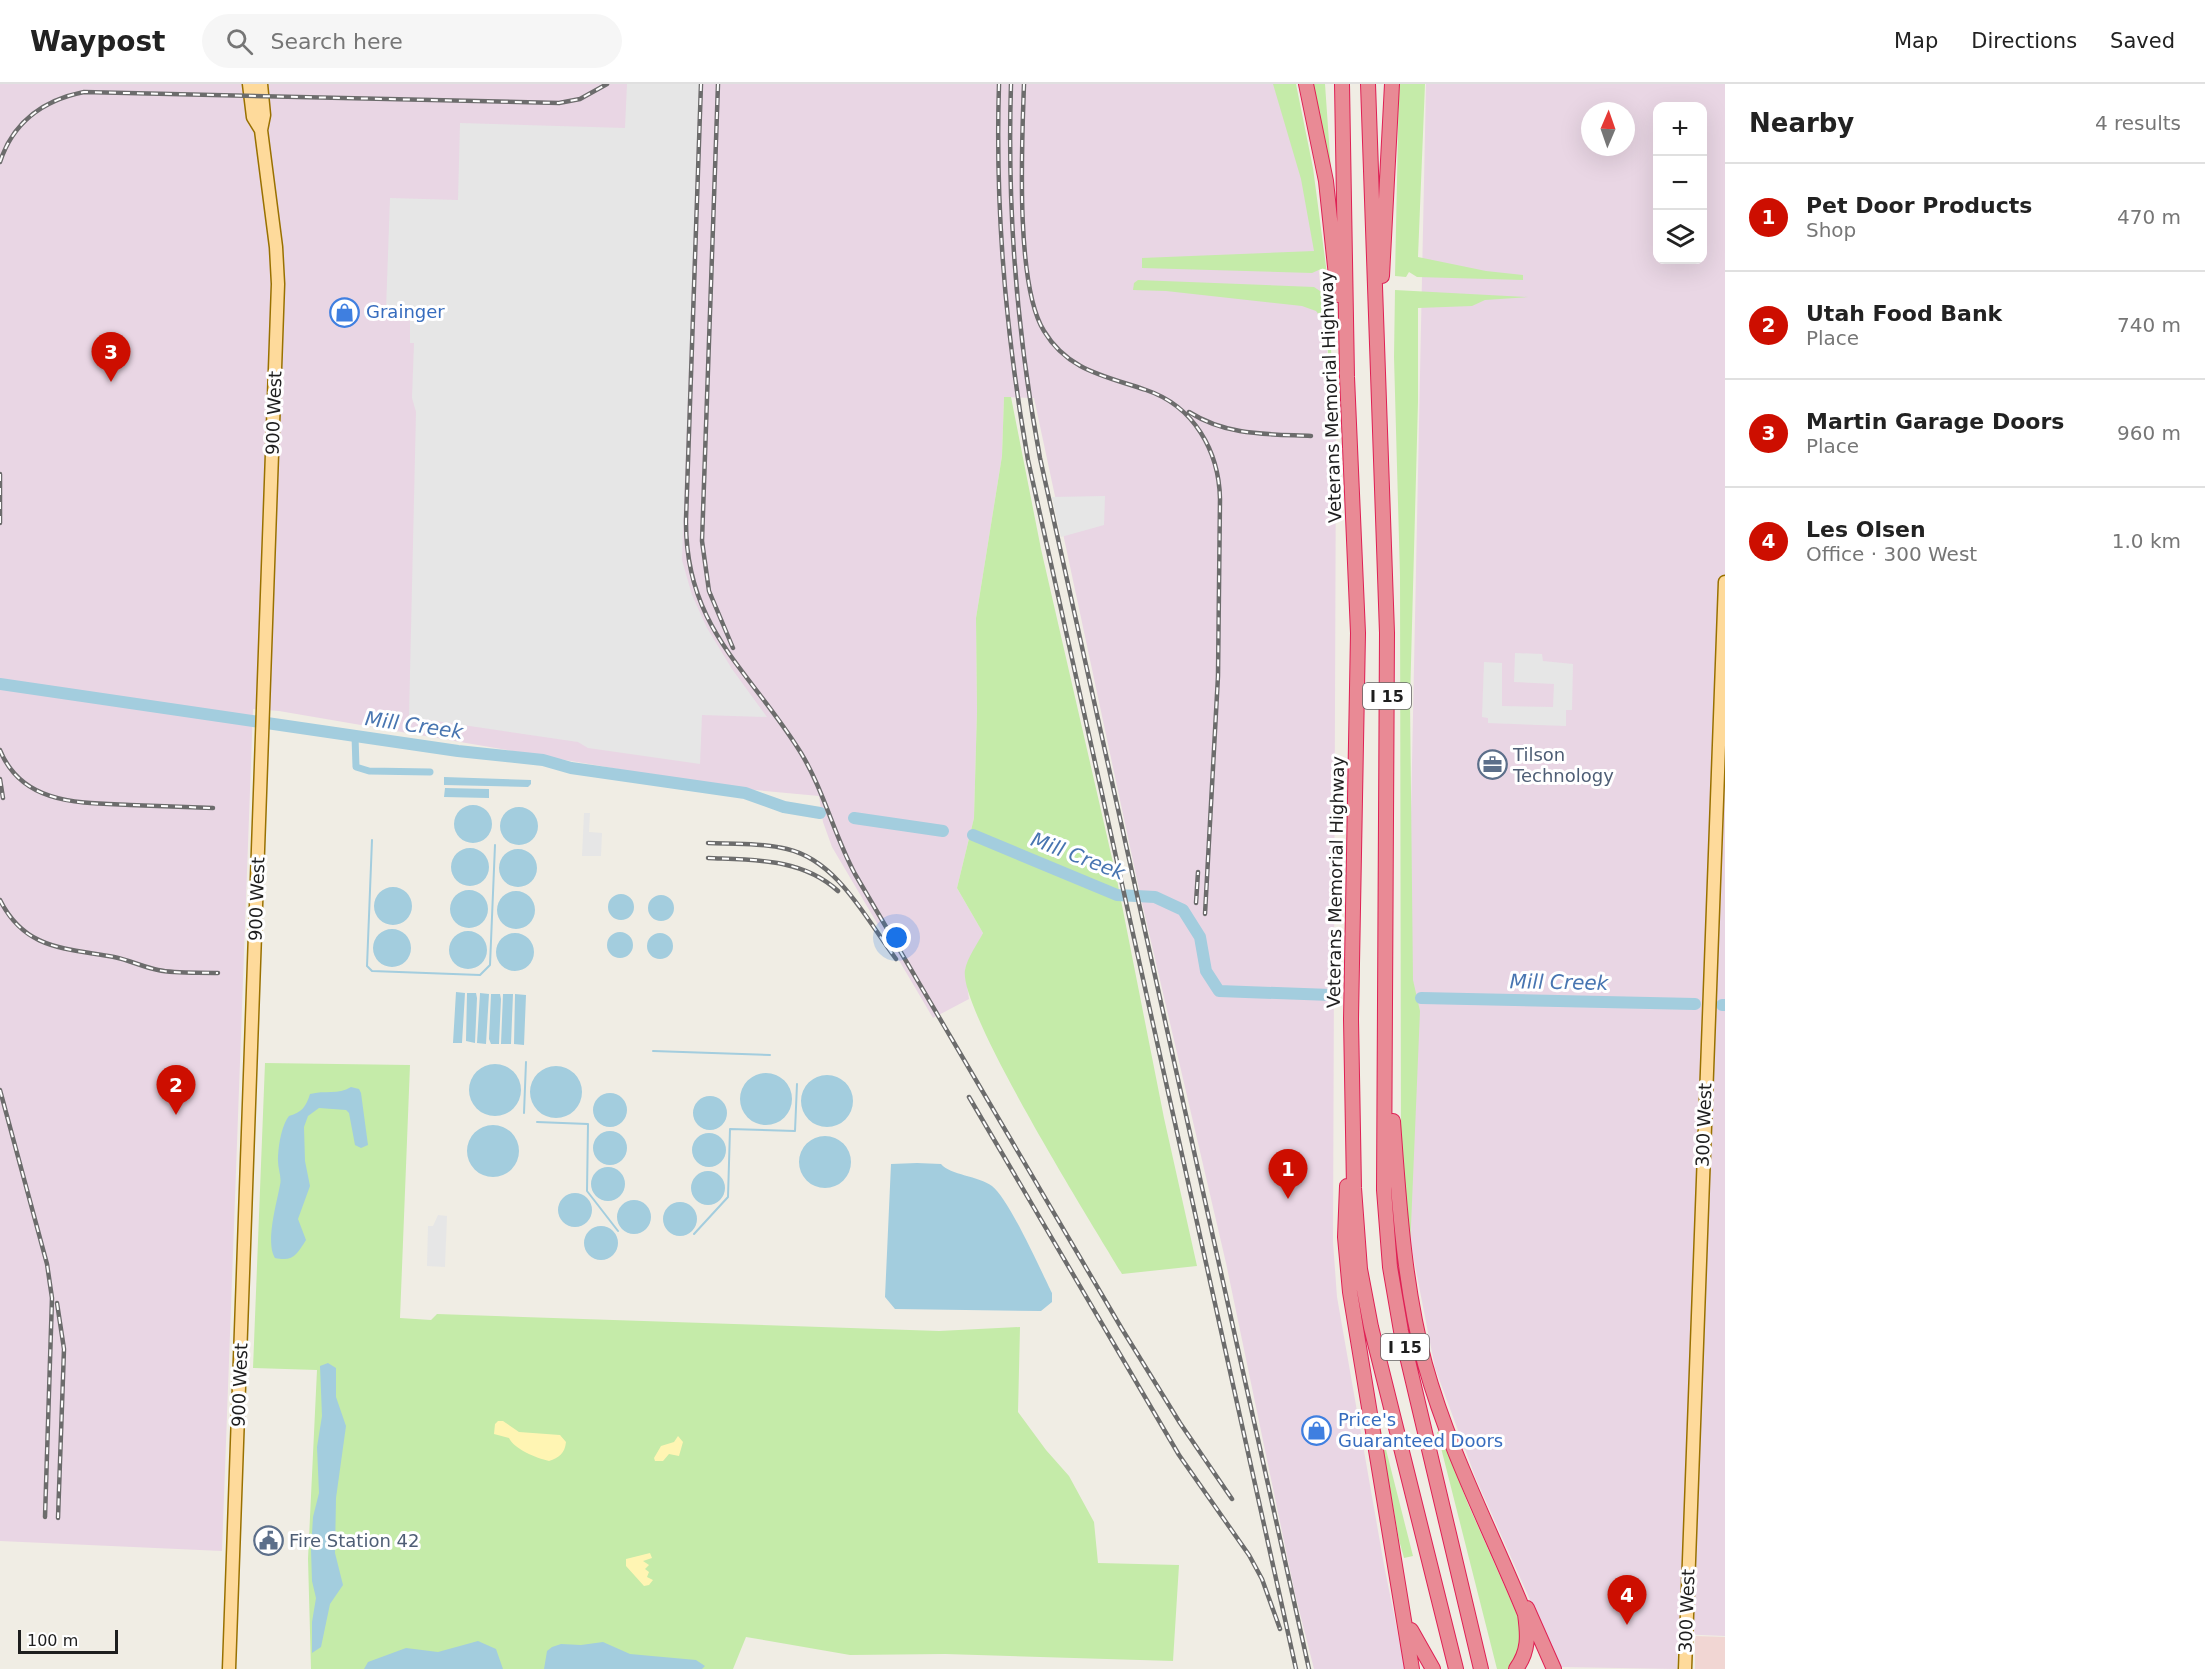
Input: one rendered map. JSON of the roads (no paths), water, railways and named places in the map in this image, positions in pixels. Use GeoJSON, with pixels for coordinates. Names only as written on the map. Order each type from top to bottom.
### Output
{"type":"FeatureCollection","features":[{"type":"Feature","properties":{"kind":"highway"},"geometry":{"type":"LineString","coordinates":[[1306,84],[1326,181],[1347,377]]}},
{"type":"Feature","properties":{"kind":"highway","name":"Veterans Memorial Highway"},"geometry":{"type":"LineString","coordinates":[[1340,84],[1343,129],[1347,377],[1358,633],[1351,1019],[1354,1188],[1360,1269],[1374,1338],[1456,1667]]}},
{"type":"Feature","properties":{"kind":"highway","name":"I 15"},"geometry":{"type":"LineString","coordinates":[[1368,84],[1387,633],[1384,1190],[1390,1268],[1401,1331],[1481,1669]]}},
{"type":"Feature","properties":{"kind":"highway"},"geometry":{"type":"LineString","coordinates":[[1377,374],[1392,84]]}},
{"type":"Feature","properties":{"kind":"highway"},"geometry":{"type":"LineString","coordinates":[[1386,1017],[1400,1202],[1411,1294],[1425,1364],[1448,1433],[1525,1614],[1528,1637],[1525,1656],[1515,1669]]}},
{"type":"Feature","properties":{"kind":"highway"},"geometry":{"type":"LineString","coordinates":[[1351,1019],[1345,1237],[1350,1292],[1413,1669]]}},
{"type":"Feature","properties":{"kind":"highway"},"geometry":{"type":"LineString","coordinates":[[1506,1567],[1536,1624],[1554,1669]]}},
{"type":"Feature","properties":{"kind":"highway"},"geometry":{"type":"LineString","coordinates":[[1406,1620],[1433,1669]]}},
{"type":"Feature","properties":{"kind":"main road","name":"900 West"},"geometry":{"type":"LineString","coordinates":[[249,84],[253,117],[261,130]]}},
{"type":"Feature","properties":{"kind":"main road","name":"900 West"},"geometry":{"type":"LineString","coordinates":[[228,1669],[278,284],[275,238],[261,130],[264,116],[261,84]]}},
{"type":"Feature","properties":{"kind":"main road","name":"300 West"},"geometry":{"type":"LineString","coordinates":[[1685,1669],[1725,582]]}},
{"type":"Feature","properties":{"kind":"water"},"geometry":{"type":"Polygon","coordinates":[[[444,777],[531,780],[531,784],[528,787],[444,785],[444,777]]]}},
{"type":"Feature","properties":{"kind":"water"},"geometry":{"type":"Polygon","coordinates":[[[445,788],[489,789],[489,798],[444,797],[445,788]]]}},
{"type":"Feature","properties":{"kind":"water"},"geometry":{"type":"Polygon","coordinates":[[[473,805],[486,811],[492,824],[486,837],[473,843],[460,837],[454,824],[460,811],[473,805]]]}},
{"type":"Feature","properties":{"kind":"water"},"geometry":{"type":"Polygon","coordinates":[[[519,807],[532,813],[538,826],[532,839],[519,845],[506,839],[500,826],[506,813],[519,807]]]}},
{"type":"Feature","properties":{"kind":"water"},"geometry":{"type":"Polygon","coordinates":[[[470,848],[483,854],[489,867],[483,880],[470,886],[457,880],[451,867],[457,854],[470,848]]]}},
{"type":"Feature","properties":{"kind":"water"},"geometry":{"type":"Polygon","coordinates":[[[518,849],[531,855],[537,868],[531,881],[518,887],[505,881],[499,868],[505,855],[518,849]]]}},
{"type":"Feature","properties":{"kind":"water"},"geometry":{"type":"Polygon","coordinates":[[[393,887],[406,893],[412,906],[406,919],[393,925],[380,919],[374,906],[380,893],[393,887]]]}},
{"type":"Feature","properties":{"kind":"water"},"geometry":{"type":"Polygon","coordinates":[[[469,890],[482,896],[488,909],[482,922],[469,928],[456,922],[450,909],[456,896],[469,890]]]}},
{"type":"Feature","properties":{"kind":"water"},"geometry":{"type":"Polygon","coordinates":[[[516,891],[529,897],[535,910],[529,923],[516,929],[503,923],[497,910],[503,897],[516,891]]]}},
{"type":"Feature","properties":{"kind":"water"},"geometry":{"type":"Polygon","coordinates":[[[621,894],[630,898],[634,907],[630,916],[621,920],[612,916],[608,907],[612,898],[621,894]]]}},
{"type":"Feature","properties":{"kind":"water"},"geometry":{"type":"Polygon","coordinates":[[[661,895],[670,899],[674,908],[670,917],[661,921],[652,917],[648,908],[652,899],[661,895]]]}},
{"type":"Feature","properties":{"kind":"water"},"geometry":{"type":"Polygon","coordinates":[[[392,929],[399,930],[405,935],[410,941],[410,955],[405,961],[399,966],[392,967],[385,966],[379,961],[374,955],[373,948],[374,941],[379,935],[385,930],[392,929]]]}},
{"type":"Feature","properties":{"kind":"water"},"geometry":{"type":"Polygon","coordinates":[[[468,931],[481,937],[487,950],[481,963],[468,969],[455,963],[449,950],[455,937],[468,931]]]}},
{"type":"Feature","properties":{"kind":"water"},"geometry":{"type":"Polygon","coordinates":[[[620,932],[629,936],[633,945],[629,954],[620,958],[611,954],[607,945],[611,936],[620,932]]]}},
{"type":"Feature","properties":{"kind":"water"},"geometry":{"type":"Polygon","coordinates":[[[515,933],[528,939],[534,952],[528,965],[515,971],[502,965],[496,952],[502,939],[515,933]]]}},
{"type":"Feature","properties":{"kind":"water"},"geometry":{"type":"Polygon","coordinates":[[[660,933],[669,937],[673,946],[669,955],[660,959],[651,955],[647,946],[651,937],[660,933]]]}},
{"type":"Feature","properties":{"kind":"water"},"geometry":{"type":"Polygon","coordinates":[[[456,992],[465,993],[462,1043],[453,1043],[456,992]]]}},
{"type":"Feature","properties":{"kind":"water"},"geometry":{"type":"Polygon","coordinates":[[[467,993],[476,993],[477,998],[475,1043],[466,1041],[467,993]]]}},
{"type":"Feature","properties":{"kind":"water"},"geometry":{"type":"Polygon","coordinates":[[[480,993],[489,994],[486,1044],[477,1043],[480,993]]]}},
{"type":"Feature","properties":{"kind":"water"},"geometry":{"type":"Polygon","coordinates":[[[491,994],[500,994],[501,999],[499,1044],[491,1044],[489,1039],[491,994]]]}},
{"type":"Feature","properties":{"kind":"water"},"geometry":{"type":"Polygon","coordinates":[[[503,994],[513,994],[511,1044],[501,1044],[503,994]]]}},
{"type":"Feature","properties":{"kind":"water"},"geometry":{"type":"Polygon","coordinates":[[[515,994],[526,995],[524,1045],[514,1044],[515,994]]]}},
{"type":"Feature","properties":{"kind":"water"},"geometry":{"type":"Polygon","coordinates":[[[495,1064],[505,1066],[513,1072],[519,1080],[521,1090],[519,1100],[513,1108],[505,1114],[495,1116],[485,1114],[477,1108],[471,1100],[469,1090],[471,1080],[477,1072],[485,1066],[495,1064]]]}},
{"type":"Feature","properties":{"kind":"water"},"geometry":{"type":"Polygon","coordinates":[[[556,1066],[566,1068],[574,1074],[580,1082],[582,1092],[580,1102],[574,1110],[566,1116],[556,1118],[546,1116],[538,1110],[532,1102],[530,1092],[532,1082],[538,1074],[546,1068],[556,1066]]]}},
{"type":"Feature","properties":{"kind":"water"},"geometry":{"type":"Polygon","coordinates":[[[766,1073],[776,1075],[784,1081],[790,1089],[792,1099],[790,1109],[784,1117],[776,1123],[766,1125],[756,1123],[748,1117],[742,1109],[740,1099],[742,1089],[748,1081],[756,1075],[766,1073]]]}},
{"type":"Feature","properties":{"kind":"water"},"geometry":{"type":"Polygon","coordinates":[[[827,1075],[837,1077],[845,1083],[851,1091],[853,1101],[851,1111],[845,1119],[837,1125],[827,1127],[817,1125],[809,1119],[803,1111],[801,1101],[803,1091],[809,1083],[817,1077],[827,1075]]]}},
{"type":"Feature","properties":{"kind":"water"},"geometry":{"type":"Polygon","coordinates":[[[351,1087],[359,1089],[361,1093],[368,1145],[361,1148],[355,1145],[349,1113],[346,1110],[319,1108],[308,1116],[304,1127],[305,1161],[310,1186],[298,1219],[306,1240],[291,1258],[275,1258],[272,1251],[271,1233],[280,1182],[278,1156],[284,1125],[289,1116],[303,1108],[310,1094],[341,1091],[351,1087]]]}},
{"type":"Feature","properties":{"kind":"water"},"geometry":{"type":"Polygon","coordinates":[[[610,1093],[622,1098],[627,1110],[622,1122],[610,1127],[598,1122],[593,1110],[598,1098],[610,1093]]]}},
{"type":"Feature","properties":{"kind":"water"},"geometry":{"type":"Polygon","coordinates":[[[710,1096],[722,1101],[727,1113],[722,1125],[710,1130],[698,1125],[693,1113],[698,1101],[710,1096]]]}},
{"type":"Feature","properties":{"kind":"water"},"geometry":{"type":"Polygon","coordinates":[[[493,1125],[503,1127],[511,1133],[517,1141],[519,1151],[517,1161],[511,1169],[503,1175],[493,1177],[483,1175],[475,1169],[469,1161],[467,1151],[469,1141],[475,1133],[483,1127],[493,1125]]]}},
{"type":"Feature","properties":{"kind":"water"},"geometry":{"type":"Polygon","coordinates":[[[610,1131],[622,1136],[627,1148],[622,1160],[610,1165],[598,1160],[593,1148],[598,1136],[610,1131]]]}},
{"type":"Feature","properties":{"kind":"water"},"geometry":{"type":"Polygon","coordinates":[[[709,1133],[721,1138],[726,1150],[721,1162],[709,1167],[697,1162],[692,1150],[697,1138],[709,1133]]]}},
{"type":"Feature","properties":{"kind":"water"},"geometry":{"type":"Polygon","coordinates":[[[825,1136],[835,1138],[843,1144],[849,1152],[851,1162],[849,1172],[843,1180],[835,1186],[825,1188],[815,1186],[807,1180],[801,1172],[799,1162],[801,1152],[807,1144],[815,1138],[825,1136]]]}},
{"type":"Feature","properties":{"kind":"water"},"geometry":{"type":"Polygon","coordinates":[[[891,1164],[941,1164],[951,1171],[992,1186],[999,1193],[1024,1236],[1052,1293],[1052,1302],[1041,1311],[895,1309],[885,1297],[891,1164]]]}},
{"type":"Feature","properties":{"kind":"water"},"geometry":{"type":"Polygon","coordinates":[[[608,1167],[620,1172],[625,1184],[620,1196],[608,1201],[596,1196],[591,1184],[596,1172],[608,1167]]]}},
{"type":"Feature","properties":{"kind":"water"},"geometry":{"type":"Polygon","coordinates":[[[708,1171],[720,1176],[725,1188],[720,1200],[708,1205],[696,1200],[691,1188],[696,1176],[708,1171]]]}},
{"type":"Feature","properties":{"kind":"water"},"geometry":{"type":"Polygon","coordinates":[[[575,1193],[587,1198],[592,1210],[587,1222],[575,1227],[563,1222],[558,1210],[563,1198],[575,1193]]]}},
{"type":"Feature","properties":{"kind":"water"},"geometry":{"type":"Polygon","coordinates":[[[634,1200],[646,1205],[651,1217],[646,1229],[634,1234],[622,1229],[617,1217],[622,1205],[634,1200]]]}},
{"type":"Feature","properties":{"kind":"water"},"geometry":{"type":"Polygon","coordinates":[[[680,1202],[692,1207],[697,1219],[692,1231],[680,1236],[668,1231],[663,1219],[668,1207],[680,1202]]]}},
{"type":"Feature","properties":{"kind":"water"},"geometry":{"type":"Polygon","coordinates":[[[601,1226],[613,1231],[618,1243],[613,1255],[601,1260],[589,1255],[584,1243],[589,1231],[601,1226]]]}},
{"type":"Feature","properties":{"kind":"water"},"geometry":{"type":"Polygon","coordinates":[[[328,1363],[336,1368],[336,1397],[346,1426],[336,1498],[335,1553],[343,1585],[330,1604],[321,1647],[312,1653],[312,1622],[316,1598],[312,1581],[311,1550],[313,1517],[319,1493],[317,1447],[322,1416],[320,1366],[328,1363]]]}},
{"type":"Feature","properties":{"kind":"water"},"geometry":{"type":"Polygon","coordinates":[[[478,1641],[496,1649],[503,1669],[364,1669],[368,1662],[406,1648],[438,1652],[478,1641]]]}},
{"type":"Feature","properties":{"kind":"water"},"geometry":{"type":"Polygon","coordinates":[[[603,1642],[630,1654],[696,1660],[705,1666],[702,1669],[544,1669],[547,1651],[552,1647],[561,1644],[581,1645],[603,1642]]]}},
{"type":"Feature","properties":{"kind":"waterway","name":"Mill Creek"},"geometry":{"type":"LineString","coordinates":[[0,684],[458,751],[543,760],[571,768],[745,793],[784,807],[820,813]]}},
{"type":"Feature","properties":{"kind":"waterway"},"geometry":{"type":"LineString","coordinates":[[355,736],[356,767],[369,771],[430,772]]}},
{"type":"Feature","properties":{"kind":"waterway","name":"Mill Creek"},"geometry":{"type":"LineString","coordinates":[[854,818],[943,831]]}},
{"type":"Feature","properties":{"kind":"waterway","name":"Mill Creek"},"geometry":{"type":"LineString","coordinates":[[973,835],[1117,895],[1155,897],[1183,910],[1200,937],[1206,971],[1219,991],[1331,995]]}},
{"type":"Feature","properties":{"kind":"waterway"},"geometry":{"type":"LineString","coordinates":[[372,840],[367,966],[372,971],[480,975],[490,965],[495,845]]}},
{"type":"Feature","properties":{"kind":"waterway","name":"Mill Creek"},"geometry":{"type":"LineString","coordinates":[[1421,998],[1695,1004]]}},
{"type":"Feature","properties":{"kind":"waterway"},"geometry":{"type":"LineString","coordinates":[[653,1051],[770,1055]]}},
{"type":"Feature","properties":{"kind":"waterway"},"geometry":{"type":"LineString","coordinates":[[524,1113],[526,1062]]}},
{"type":"Feature","properties":{"kind":"waterway"},"geometry":{"type":"LineString","coordinates":[[694,1234],[728,1197],[730,1129],[795,1131],[797,1084]]}},
{"type":"Feature","properties":{"kind":"waterway"},"geometry":{"type":"LineString","coordinates":[[537,1122],[588,1124],[587,1191],[618,1231]]}},
{"type":"Feature","properties":{"kind":"railway"},"geometry":{"type":"LineString","coordinates":[[0,162],[13,135],[32,115],[56,101],[84,92],[559,103],[580,99],[607,84]]}},
{"type":"Feature","properties":{"kind":"railway"},"geometry":{"type":"LineString","coordinates":[[701,84],[686,520],[689,558],[696,590],[708,619],[724,646],[801,753],[816,782],[855,874],[1122,1329],[1180,1423],[1232,1499]]}},
{"type":"Feature","properties":{"kind":"railway"},"geometry":{"type":"LineString","coordinates":[[718,84],[702,541],[709,591],[733,648]]}},
{"type":"Feature","properties":{"kind":"railway"},"geometry":{"type":"LineString","coordinates":[[999,84],[999,178],[1004,273],[1014,367],[1028,460],[1296,1669]]}},
{"type":"Feature","properties":{"kind":"railway"},"geometry":{"type":"LineString","coordinates":[[1011,84],[1010,131],[1015,272],[1025,365],[1040,458],[1309,1669]]}},
{"type":"Feature","properties":{"kind":"railway"},"geometry":{"type":"LineString","coordinates":[[1024,84],[1022,175],[1024,248],[1028,281],[1035,310],[1044,331],[1064,355],[1076,364],[1102,376],[1163,397],[1178,407],[1201,432],[1215,464],[1219,481],[1218,676],[1205,914]]}},
{"type":"Feature","properties":{"kind":"railway"},"geometry":{"type":"LineString","coordinates":[[1189,412],[1203,420],[1233,430],[1311,436]]}},
{"type":"Feature","properties":{"kind":"railway"},"geometry":{"type":"LineString","coordinates":[[0,474],[0,523]]}},
{"type":"Feature","properties":{"kind":"railway"},"geometry":{"type":"LineString","coordinates":[[0,750],[10,768],[23,782],[55,797],[92,803],[213,808]]}},
{"type":"Feature","properties":{"kind":"railway"},"geometry":{"type":"LineString","coordinates":[[0,779],[3,798]]}},
{"type":"Feature","properties":{"kind":"railway"},"geometry":{"type":"LineString","coordinates":[[708,843],[768,846],[787,849],[805,856],[836,879],[862,910],[896,959]]}},
{"type":"Feature","properties":{"kind":"railway"},"geometry":{"type":"LineString","coordinates":[[708,858],[760,861],[793,867],[809,872],[838,891]]}},
{"type":"Feature","properties":{"kind":"railway"},"geometry":{"type":"LineString","coordinates":[[1196,903],[1198,872]]}},
{"type":"Feature","properties":{"kind":"railway"},"geometry":{"type":"LineString","coordinates":[[0,900],[21,929],[48,944],[120,958],[158,970],[218,973]]}},
{"type":"Feature","properties":{"kind":"railway"},"geometry":{"type":"LineString","coordinates":[[0,1090],[47,1264],[52,1298],[45,1517]]}},
{"type":"Feature","properties":{"kind":"railway"},"geometry":{"type":"LineString","coordinates":[[969,1097],[1179,1455],[1249,1555],[1262,1579],[1280,1629]]}},
{"type":"Feature","properties":{"kind":"railway"},"geometry":{"type":"LineString","coordinates":[[57,1303],[64,1349],[58,1518]]}},
{"type":"Feature","properties":{"kind":"place","name":"Grainger"},"geometry":{"type":"Point","coordinates":[345,312]}},
{"type":"Feature","properties":{"kind":"place","name":"Martin Garage Doors"},"geometry":{"type":"Point","coordinates":[111,382]}},
{"type":"Feature","properties":{"kind":"place","name":"Tilson Technology"},"geometry":{"type":"Point","coordinates":[1492,765]}},
{"type":"Feature","properties":{"kind":"place","name":"Utah Food Bank"},"geometry":{"type":"Point","coordinates":[176,1115]}},
{"type":"Feature","properties":{"kind":"place","name":"Pet Door Products"},"geometry":{"type":"Point","coordinates":[1288,1199]}},
{"type":"Feature","properties":{"kind":"place","name":"Price's Guaranteed Doors"},"geometry":{"type":"Point","coordinates":[1317,1430]}},
{"type":"Feature","properties":{"kind":"place","name":"Fire Station 42"},"geometry":{"type":"Point","coordinates":[268,1541]}},
{"type":"Feature","properties":{"kind":"place","name":"Les Olsen"},"geometry":{"type":"Point","coordinates":[1627,1625]}}]}
